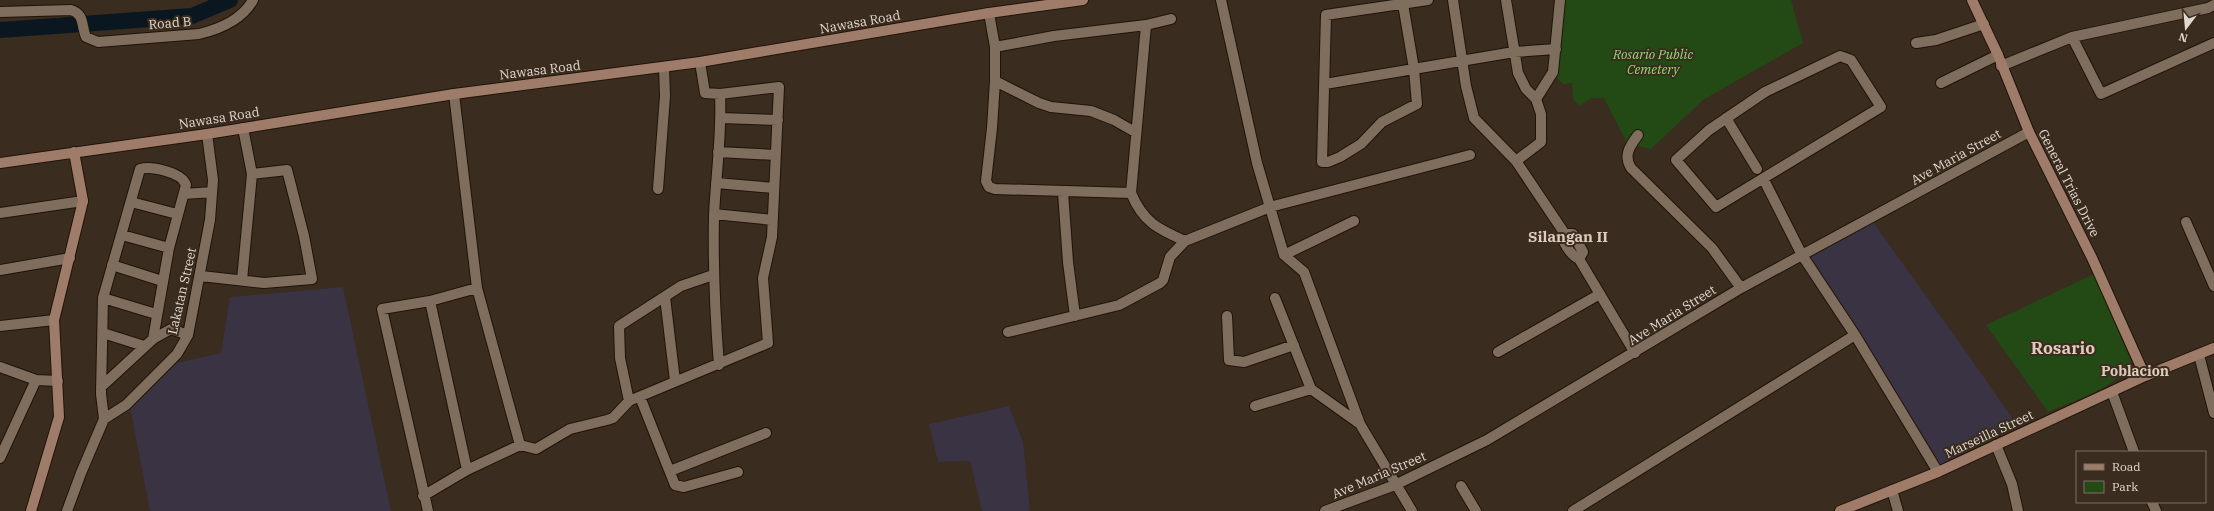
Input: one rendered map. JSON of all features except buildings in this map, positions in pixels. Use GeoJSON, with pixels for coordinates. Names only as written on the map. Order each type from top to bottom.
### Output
{"type":"FeatureCollection","features":[{"type":"Feature","properties":{"kind":"street","name":"Road B"},"geometry":{"type":"LineString","coordinates":[[0,12],[71,10],[79,12],[82,16],[83,30],[86,37],[98,42],[199,34],[215,30],[233,22],[250,6],[253,0]]}},
{"type":"Feature","properties":{"kind":"street","name":"Nawasa Road"},"geometry":{"type":"LineString","coordinates":[[0,163],[206,134],[454,94],[700,62],[989,13],[1083,0]]}},
{"type":"Feature","properties":{"kind":"street"},"geometry":{"type":"LineString","coordinates":[[1221,0],[1257,163],[1284,256],[1304,272],[1360,424],[1395,485],[1412,511]]}},
{"type":"Feature","properties":{"kind":"street"},"geometry":{"type":"LineString","coordinates":[[1403,4],[1414,69],[1416,104],[1382,122],[1361,144],[1328,162],[1322,162],[1326,15],[1428,0]]}},
{"type":"Feature","properties":{"kind":"street"},"geometry":{"type":"LineString","coordinates":[[1453,0],[1464,62],[1466,86],[1474,118],[1516,161],[1565,234],[1563,240],[1567,249],[1573,256],[1579,259],[1635,353]]}},
{"type":"Feature","properties":{"kind":"street"},"geometry":{"type":"LineString","coordinates":[[1506,0],[1518,73],[1526,89],[1536,99],[1541,114],[1540,142],[1516,161]]}},
{"type":"Feature","properties":{"kind":"street"},"geometry":{"type":"LineString","coordinates":[[1536,99],[1553,72],[1560,0]]}},
{"type":"Feature","properties":{"kind":"street","name":"General Trias Drive"},"geometry":{"type":"LineString","coordinates":[[1972,0],[1998,55],[2029,132],[2092,258],[2145,376]]}},
{"type":"Feature","properties":{"kind":"street"},"geometry":{"type":"LineString","coordinates":[[2002,66],[2072,37],[2208,8],[2214,5]]}},
{"type":"Feature","properties":{"kind":"street"},"geometry":{"type":"LineString","coordinates":[[989,13],[995,46],[995,81],[987,184],[995,189],[1131,193]]}},
{"type":"Feature","properties":{"kind":"street"},"geometry":{"type":"LineString","coordinates":[[995,46],[1054,36],[1146,25],[1171,19]]}},
{"type":"Feature","properties":{"kind":"street"},"geometry":{"type":"LineString","coordinates":[[1916,43],[1936,40],[1984,24]]}},
{"type":"Feature","properties":{"kind":"street"},"geometry":{"type":"LineString","coordinates":[[1146,25],[1135,132],[1131,193],[1138,208],[1158,229],[1185,241]]}},
{"type":"Feature","properties":{"kind":"street"},"geometry":{"type":"LineString","coordinates":[[2072,37],[2101,94],[2214,44]]}},
{"type":"Feature","properties":{"kind":"street"},"geometry":{"type":"LineString","coordinates":[[1324,84],[1464,62],[1514,52],[1556,49]]}},
{"type":"Feature","properties":{"kind":"street"},"geometry":{"type":"LineString","coordinates":[[1941,83],[1998,55]]}},
{"type":"Feature","properties":{"kind":"street"},"geometry":{"type":"LineString","coordinates":[[1840,56],[1851,60],[1881,106],[1880,109],[1764,180],[1716,207],[1676,160],[1726,118],[1765,92],[1840,56]]}},
{"type":"Feature","properties":{"kind":"street"},"geometry":{"type":"LineString","coordinates":[[424,496],[467,470],[520,445],[536,449],[570,429],[613,418],[629,401],[768,343],[763,278],[769,255],[773,220],[779,86],[720,94],[705,92],[700,62]]}},
{"type":"Feature","properties":{"kind":"street"},"geometry":{"type":"LineString","coordinates":[[658,189],[665,96],[664,67]]}},
{"type":"Feature","properties":{"kind":"street"},"geometry":{"type":"LineString","coordinates":[[995,81],[1039,103],[1051,107],[1091,110],[1114,120],[1135,132]]}},
{"type":"Feature","properties":{"kind":"street"},"geometry":{"type":"LineString","coordinates":[[454,94],[477,288],[520,445]]}},
{"type":"Feature","properties":{"kind":"street"},"geometry":{"type":"LineString","coordinates":[[718,365],[712,275],[714,214],[721,118],[720,94]]}},
{"type":"Feature","properties":{"kind":"street"},"geometry":{"type":"LineString","coordinates":[[721,118],[778,120]]}},
{"type":"Feature","properties":{"kind":"street"},"geometry":{"type":"LineString","coordinates":[[1726,118],[1757,169]]}},
{"type":"Feature","properties":{"kind":"street"},"geometry":{"type":"LineString","coordinates":[[242,128],[252,174],[242,280]]}},
{"type":"Feature","properties":{"kind":"street","name":"Ave Maria Street"},"geometry":{"type":"LineString","coordinates":[[1325,511],[1395,485],[1487,440],[1635,353],[1741,288],[2029,132]]}},
{"type":"Feature","properties":{"kind":"street","name":"Lakatan Street"},"geometry":{"type":"LineString","coordinates":[[104,419],[126,406],[177,354],[188,335],[201,276],[210,220],[213,180],[206,134]]}},
{"type":"Feature","properties":{"kind":"street"},"geometry":{"type":"LineString","coordinates":[[1638,135],[1627,150],[1627,162],[1631,168],[1712,248],[1741,288]]}},
{"type":"Feature","properties":{"kind":"street"},"geometry":{"type":"LineString","coordinates":[[31,511],[59,417],[54,320],[83,201],[74,152]]}},
{"type":"Feature","properties":{"kind":"street"},"geometry":{"type":"LineString","coordinates":[[718,152],[776,155]]}},
{"type":"Feature","properties":{"kind":"street"},"geometry":{"type":"LineString","coordinates":[[1008,332],[1120,305],[1160,283],[1163,280],[1170,257],[1185,241],[1270,207],[1470,155]]}},
{"type":"Feature","properties":{"kind":"street"},"geometry":{"type":"LineString","coordinates":[[67,511],[104,419],[102,387],[104,298],[140,169],[146,167],[179,176],[186,183],[168,248],[153,339]]}},
{"type":"Feature","properties":{"kind":"street"},"geometry":{"type":"LineString","coordinates":[[201,276],[264,283],[312,279],[304,236],[287,170],[252,174]]}},
{"type":"Feature","properties":{"kind":"street"},"geometry":{"type":"LineString","coordinates":[[1764,180],[1802,255],[1855,335],[1938,472]]}},
{"type":"Feature","properties":{"kind":"street"},"geometry":{"type":"LineString","coordinates":[[716,183],[774,188]]}},
{"type":"Feature","properties":{"kind":"street"},"geometry":{"type":"LineString","coordinates":[[184,194],[212,192]]}},
{"type":"Feature","properties":{"kind":"street"},"geometry":{"type":"LineString","coordinates":[[1063,192],[1068,262],[1075,316]]}},
{"type":"Feature","properties":{"kind":"street"},"geometry":{"type":"LineString","coordinates":[[0,213],[83,201]]}},
{"type":"Feature","properties":{"kind":"street"},"geometry":{"type":"LineString","coordinates":[[131,202],[177,214]]}},
{"type":"Feature","properties":{"kind":"street"},"geometry":{"type":"LineString","coordinates":[[714,214],[773,220]]}},
{"type":"Feature","properties":{"kind":"street"},"geometry":{"type":"LineString","coordinates":[[1284,256],[1354,222]]}},
{"type":"Feature","properties":{"kind":"street"},"geometry":{"type":"LineString","coordinates":[[2186,222],[2214,286]]}},
{"type":"Feature","properties":{"kind":"street"},"geometry":{"type":"LineString","coordinates":[[122,235],[168,248]]}},
{"type":"Feature","properties":{"kind":"street"},"geometry":{"type":"LineString","coordinates":[[0,270],[70,258]]}},
{"type":"Feature","properties":{"kind":"street"},"geometry":{"type":"LineString","coordinates":[[112,265],[162,281]]}},
{"type":"Feature","properties":{"kind":"street"},"geometry":{"type":"LineString","coordinates":[[629,401],[620,358],[620,326],[681,286],[712,275]]}},
{"type":"Feature","properties":{"kind":"street"},"geometry":{"type":"LineString","coordinates":[[428,511],[382,309],[430,301],[477,288]]}},
{"type":"Feature","properties":{"kind":"street"},"geometry":{"type":"LineString","coordinates":[[1498,352],[1600,294]]}},
{"type":"Feature","properties":{"kind":"street"},"geometry":{"type":"LineString","coordinates":[[665,297],[675,381]]}},
{"type":"Feature","properties":{"kind":"street"},"geometry":{"type":"LineString","coordinates":[[104,298],[156,314]]}},
{"type":"Feature","properties":{"kind":"street"},"geometry":{"type":"LineString","coordinates":[[1276,298],[1310,389],[1360,424]]}},
{"type":"Feature","properties":{"kind":"street"},"geometry":{"type":"LineString","coordinates":[[430,301],[467,470]]}},
{"type":"Feature","properties":{"kind":"street"},"geometry":{"type":"LineString","coordinates":[[1227,316],[1229,360],[1244,362],[1294,345]]}},
{"type":"Feature","properties":{"kind":"street"},"geometry":{"type":"LineString","coordinates":[[0,326],[54,320]]}},
{"type":"Feature","properties":{"kind":"street"},"geometry":{"type":"LineString","coordinates":[[102,387],[153,339],[171,329],[188,335]]}},
{"type":"Feature","properties":{"kind":"street"},"geometry":{"type":"LineString","coordinates":[[103,333],[144,346]]}},
{"type":"Feature","properties":{"kind":"street"},"geometry":{"type":"LineString","coordinates":[[1573,511],[1855,335]]}},
{"type":"Feature","properties":{"kind":"street","name":"Marseilla Street"},"geometry":{"type":"LineString","coordinates":[[1840,511],[1938,472],[2145,376],[2214,348]]}},
{"type":"Feature","properties":{"kind":"street"},"geometry":{"type":"LineString","coordinates":[[2199,355],[2214,413]]}},
{"type":"Feature","properties":{"kind":"street"},"geometry":{"type":"LineString","coordinates":[[0,367],[36,380],[58,381]]}},
{"type":"Feature","properties":{"kind":"street"},"geometry":{"type":"LineString","coordinates":[[0,458],[36,380]]}},
{"type":"Feature","properties":{"kind":"street"},"geometry":{"type":"LineString","coordinates":[[1255,406],[1310,389]]}},
{"type":"Feature","properties":{"kind":"street"},"geometry":{"type":"LineString","coordinates":[[2112,392],[2134,451]]}},
{"type":"Feature","properties":{"kind":"street"},"geometry":{"type":"LineString","coordinates":[[640,396],[675,485],[679,488],[738,472]]}},
{"type":"Feature","properties":{"kind":"street"},"geometry":{"type":"LineString","coordinates":[[670,471],[766,433]]}},
{"type":"Feature","properties":{"kind":"street"},"geometry":{"type":"LineString","coordinates":[[1996,445],[2012,484],[2018,511]]}},
{"type":"Feature","properties":{"kind":"street"},"geometry":{"type":"LineString","coordinates":[[1461,486],[1476,511]]}},
{"type":"Feature","properties":{"kind":"street"},"geometry":{"type":"LineString","coordinates":[[1892,490],[1898,511]]}},
{"type":"Feature","properties":{"kind":"shaded area"},"geometry":{"type":"Polygon","coordinates":[[[1870,218],[2017,425],[1938,466],[1809,256],[1870,218]]]}},
{"type":"Feature","properties":{"kind":"shaded area"},"geometry":{"type":"Polygon","coordinates":[[[343,287],[391,511],[150,511],[130,407],[171,364],[221,353],[230,297],[343,287]]]}},
{"type":"Feature","properties":{"kind":"shaded area"},"geometry":{"type":"Polygon","coordinates":[[[1009,406],[1023,442],[1030,511],[982,511],[970,461],[938,462],[929,424],[1009,406]]]}},
{"type":"Feature","properties":{"kind":"green space","name":"Rosario Public Cemetery"},"geometry":{"type":"Polygon","coordinates":[[[1561,0],[1791,0],[1803,43],[1703,100],[1651,149],[1627,143],[1604,98],[1592,98],[1579,106],[1573,99],[1572,83],[1563,84],[1555,76],[1561,0]]]}},
{"type":"Feature","properties":{"kind":"green space"},"geometry":{"type":"Polygon","coordinates":[[[2094,274],[2131,361],[2124,371],[2105,386],[2082,398],[2048,412],[1986,325],[2094,274]]]}},
{"type":"Feature","properties":{"kind":"waterway"},"geometry":{"type":"LineString","coordinates":[[0,30],[192,16],[230,0]]}},
{"type":"Feature","properties":{"kind":"district","name":"Silangan II"},"geometry":{"type":"Point","coordinates":[1568,236]}},
{"type":"Feature","properties":{"kind":"district","name":"Rosario"},"geometry":{"type":"Point","coordinates":[2063,348]}},
{"type":"Feature","properties":{"kind":"district","name":"Poblacion"},"geometry":{"type":"Point","coordinates":[2135,371]}}]}
